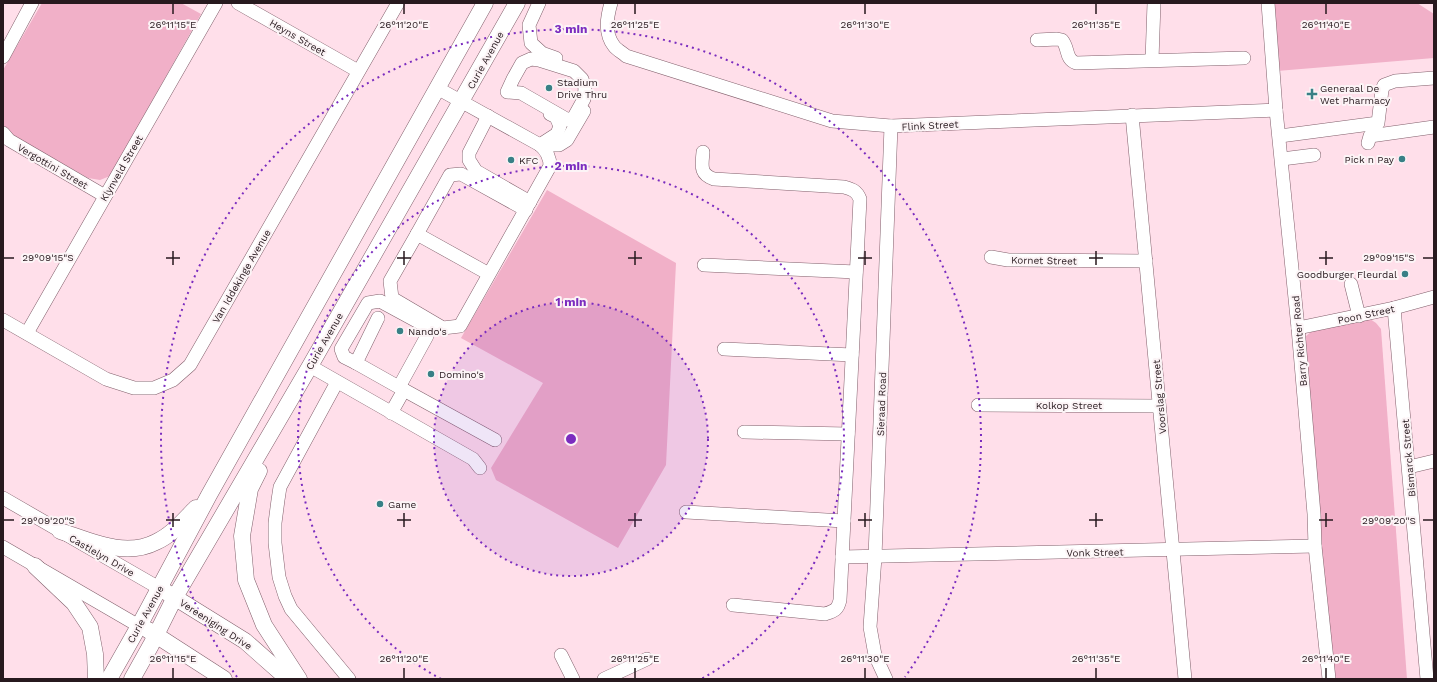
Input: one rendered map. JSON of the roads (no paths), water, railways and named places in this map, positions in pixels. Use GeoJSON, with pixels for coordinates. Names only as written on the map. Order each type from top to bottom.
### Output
{"type":"FeatureCollection","features":[{"type":"Feature","properties":{"kind":"main road","name":"Curie Avenue"},"geometry":{"type":"LineString","coordinates":[[108,679],[139,626],[209,495],[485,3]]}},
{"type":"Feature","properties":{"kind":"main road","name":"Curie Avenue"},"geometry":{"type":"LineString","coordinates":[[132,679],[175,597],[462,102],[517,3]]}},
{"type":"Feature","properties":{"kind":"main road"},"geometry":{"type":"LineString","coordinates":[[299,679],[264,625],[246,580],[242,536],[250,489],[300,394],[310,366]]}},
{"type":"Feature","properties":{"kind":"main road"},"geometry":{"type":"LineString","coordinates":[[60,531],[112,548],[137,548],[156,542],[177,528],[209,495]]}},
{"type":"Feature","properties":{"kind":"main road"},"geometry":{"type":"LineString","coordinates":[[35,566],[74,604],[90,627],[95,654],[96,679]]}},
{"type":"Feature","properties":{"kind":"main road","name":"Vereeniging Drive"},"geometry":{"type":"LineString","coordinates":[[159,588],[245,641],[288,679]]}},
{"type":"Feature","properties":{"kind":"main road"},"geometry":{"type":"LineString","coordinates":[[139,626],[156,635],[224,679]]}},
{"type":"Feature","properties":{"kind":"street"},"geometry":{"type":"LineString","coordinates":[[3,57],[32,3]]}},
{"type":"Feature","properties":{"kind":"street","name":"Klynveld Street"},"geometry":{"type":"LineString","coordinates":[[27,334],[216,3]]}},
{"type":"Feature","properties":{"kind":"street","name":"Heyns Street"},"geometry":{"type":"LineString","coordinates":[[238,3],[358,71]]}},
{"type":"Feature","properties":{"kind":"street","name":"Van Iddekinge Avenue"},"geometry":{"type":"LineString","coordinates":[[3,320],[106,379],[134,388],[154,388],[173,380],[190,365],[398,3]]}},
{"type":"Feature","properties":{"kind":"street"},"geometry":{"type":"LineString","coordinates":[[539,3],[529,25],[531,43],[542,53]]}},
{"type":"Feature","properties":{"kind":"street","name":"Flink Street"},"geometry":{"type":"LineString","coordinates":[[611,3],[608,15],[608,31],[614,46],[626,56],[832,121],[891,126],[1276,110]]}},
{"type":"Feature","properties":{"kind":"street"},"geometry":{"type":"LineString","coordinates":[[1152,60],[1154,3]]}},
{"type":"Feature","properties":{"kind":"street","name":"Barry Richter Road"},"geometry":{"type":"LineString","coordinates":[[1268,3],[1276,110],[1280,136],[1298,328],[1314,514],[1315,546],[1329,679]]}},
{"type":"Feature","properties":{"kind":"street"},"geometry":{"type":"LineString","coordinates":[[1037,40],[1062,40],[1066,46],[1068,57],[1076,63],[1244,58]]}},
{"type":"Feature","properties":{"kind":"street"},"geometry":{"type":"LineString","coordinates":[[540,145],[559,145],[567,140],[591,99],[592,92],[580,65],[542,53],[527,53],[518,57],[504,83],[507,92],[556,117],[569,122],[578,121]]}},
{"type":"Feature","properties":{"kind":"street"},"geometry":{"type":"LineString","coordinates":[[531,59],[539,60],[574,72],[582,79],[585,88],[584,99],[574,117],[568,120],[521,93],[507,92],[522,63],[531,59]]}},
{"type":"Feature","properties":{"kind":"street"},"geometry":{"type":"LineString","coordinates":[[1280,136],[1378,123],[1382,90],[1385,84],[1434,78]]}},
{"type":"Feature","properties":{"kind":"street"},"geometry":{"type":"LineString","coordinates":[[437,88],[540,145],[549,156],[550,166],[528,206],[460,326],[443,328],[392,298],[390,281],[450,175],[461,174],[528,206]]}},
{"type":"Feature","properties":{"kind":"street","name":"Voorslag Street"},"geometry":{"type":"LineString","coordinates":[[1132,115],[1185,679]]}},
{"type":"Feature","properties":{"kind":"street"},"geometry":{"type":"LineString","coordinates":[[488,116],[469,153],[469,160],[472,166],[481,175],[528,206]]}},
{"type":"Feature","properties":{"kind":"street"},"geometry":{"type":"LineString","coordinates":[[540,145],[556,134],[560,126],[556,117]]}},
{"type":"Feature","properties":{"kind":"street","name":"Sieraad Road"},"geometry":{"type":"LineString","coordinates":[[886,679],[875,655],[870,628],[875,558],[891,126]]}},
{"type":"Feature","properties":{"kind":"street"},"geometry":{"type":"LineString","coordinates":[[1368,143],[1370,136],[1434,127]]}},
{"type":"Feature","properties":{"kind":"street","name":"Vergottini Street"},"geometry":{"type":"LineString","coordinates":[[3,133],[9,140],[106,196]]}},
{"type":"Feature","properties":{"kind":"street"},"geometry":{"type":"LineString","coordinates":[[703,152],[702,168],[704,174],[714,179],[844,187],[855,190],[860,199],[840,600],[838,608],[833,612],[825,614],[732,605]]}},
{"type":"Feature","properties":{"kind":"street"},"geometry":{"type":"LineString","coordinates":[[1282,159],[1314,155]]}},
{"type":"Feature","properties":{"kind":"street"},"geometry":{"type":"LineString","coordinates":[[416,234],[489,274]]}},
{"type":"Feature","properties":{"kind":"street","name":"Kornet Street"},"geometry":{"type":"LineString","coordinates":[[991,257],[1008,260],[1146,261]]}},
{"type":"Feature","properties":{"kind":"street"},"geometry":{"type":"LineString","coordinates":[[704,265],[856,272]]}},
{"type":"Feature","properties":{"kind":"street"},"geometry":{"type":"LineString","coordinates":[[1351,284],[1359,316]]}},
{"type":"Feature","properties":{"kind":"street","name":"Poon Street"},"geometry":{"type":"LineString","coordinates":[[1298,328],[1359,316],[1434,297]]}},
{"type":"Feature","properties":{"kind":"street"},"geometry":{"type":"LineString","coordinates":[[391,413],[402,388],[428,336],[426,326],[380,301],[368,303],[341,349],[344,357],[402,388],[495,440]]}},
{"type":"Feature","properties":{"kind":"street","name":"Bismarck Street"},"geometry":{"type":"LineString","coordinates":[[1394,308],[1409,467],[1428,622],[1428,679]]}},
{"type":"Feature","properties":{"kind":"street"},"geometry":{"type":"LineString","coordinates":[[356,363],[378,318]]}},
{"type":"Feature","properties":{"kind":"street"},"geometry":{"type":"LineString","coordinates":[[724,349],[852,355]]}},
{"type":"Feature","properties":{"kind":"street"},"geometry":{"type":"LineString","coordinates":[[310,366],[474,459],[480,468]]}},
{"type":"Feature","properties":{"kind":"street"},"geometry":{"type":"LineString","coordinates":[[337,382],[280,487],[275,523],[275,543],[279,577],[291,609],[349,679]]}},
{"type":"Feature","properties":{"kind":"street","name":"Kolkop Street"},"geometry":{"type":"LineString","coordinates":[[978,405],[1159,406]]}},
{"type":"Feature","properties":{"kind":"street"},"geometry":{"type":"LineString","coordinates":[[744,432],[848,434]]}},
{"type":"Feature","properties":{"kind":"street"},"geometry":{"type":"LineString","coordinates":[[1409,467],[1434,461]]}},
{"type":"Feature","properties":{"kind":"street","name":"Castlelyn Drive"},"geometry":{"type":"LineString","coordinates":[[3,498],[159,588]]}},
{"type":"Feature","properties":{"kind":"street"},"geometry":{"type":"LineString","coordinates":[[686,512],[844,521]]}},
{"type":"Feature","properties":{"kind":"street","name":"Vonk Street"},"geometry":{"type":"LineString","coordinates":[[842,558],[1315,546]]}},
{"type":"Feature","properties":{"kind":"street"},"geometry":{"type":"LineString","coordinates":[[3,547],[139,626]]}},
{"type":"Feature","properties":{"kind":"street"},"geometry":{"type":"LineString","coordinates":[[561,655],[573,679]]}},
{"type":"Feature","properties":{"kind":"street"},"geometry":{"type":"LineString","coordinates":[[604,679],[646,659]]}},
{"type":"Feature","properties":{"kind":"place","name":"Stadium Drive Thru"},"geometry":{"type":"Point","coordinates":[549,88]}},
{"type":"Feature","properties":{"kind":"place","name":"Generaal De Wet Pharmacy"},"geometry":{"type":"Point","coordinates":[1312,94]}},
{"type":"Feature","properties":{"kind":"place","name":"Pick n Pay"},"geometry":{"type":"Point","coordinates":[1402,159]}},
{"type":"Feature","properties":{"kind":"place","name":"KFC"},"geometry":{"type":"Point","coordinates":[511,160]}},
{"type":"Feature","properties":{"kind":"place","name":"Goodburger Fleurdal"},"geometry":{"type":"Point","coordinates":[1405,274]}},
{"type":"Feature","properties":{"kind":"place","name":"Nando's"},"geometry":{"type":"Point","coordinates":[400,331]}},
{"type":"Feature","properties":{"kind":"place","name":"Domino's"},"geometry":{"type":"Point","coordinates":[431,374]}},
{"type":"Feature","properties":{"kind":"place","name":"Game"},"geometry":{"type":"Point","coordinates":[380,504]}}]}
